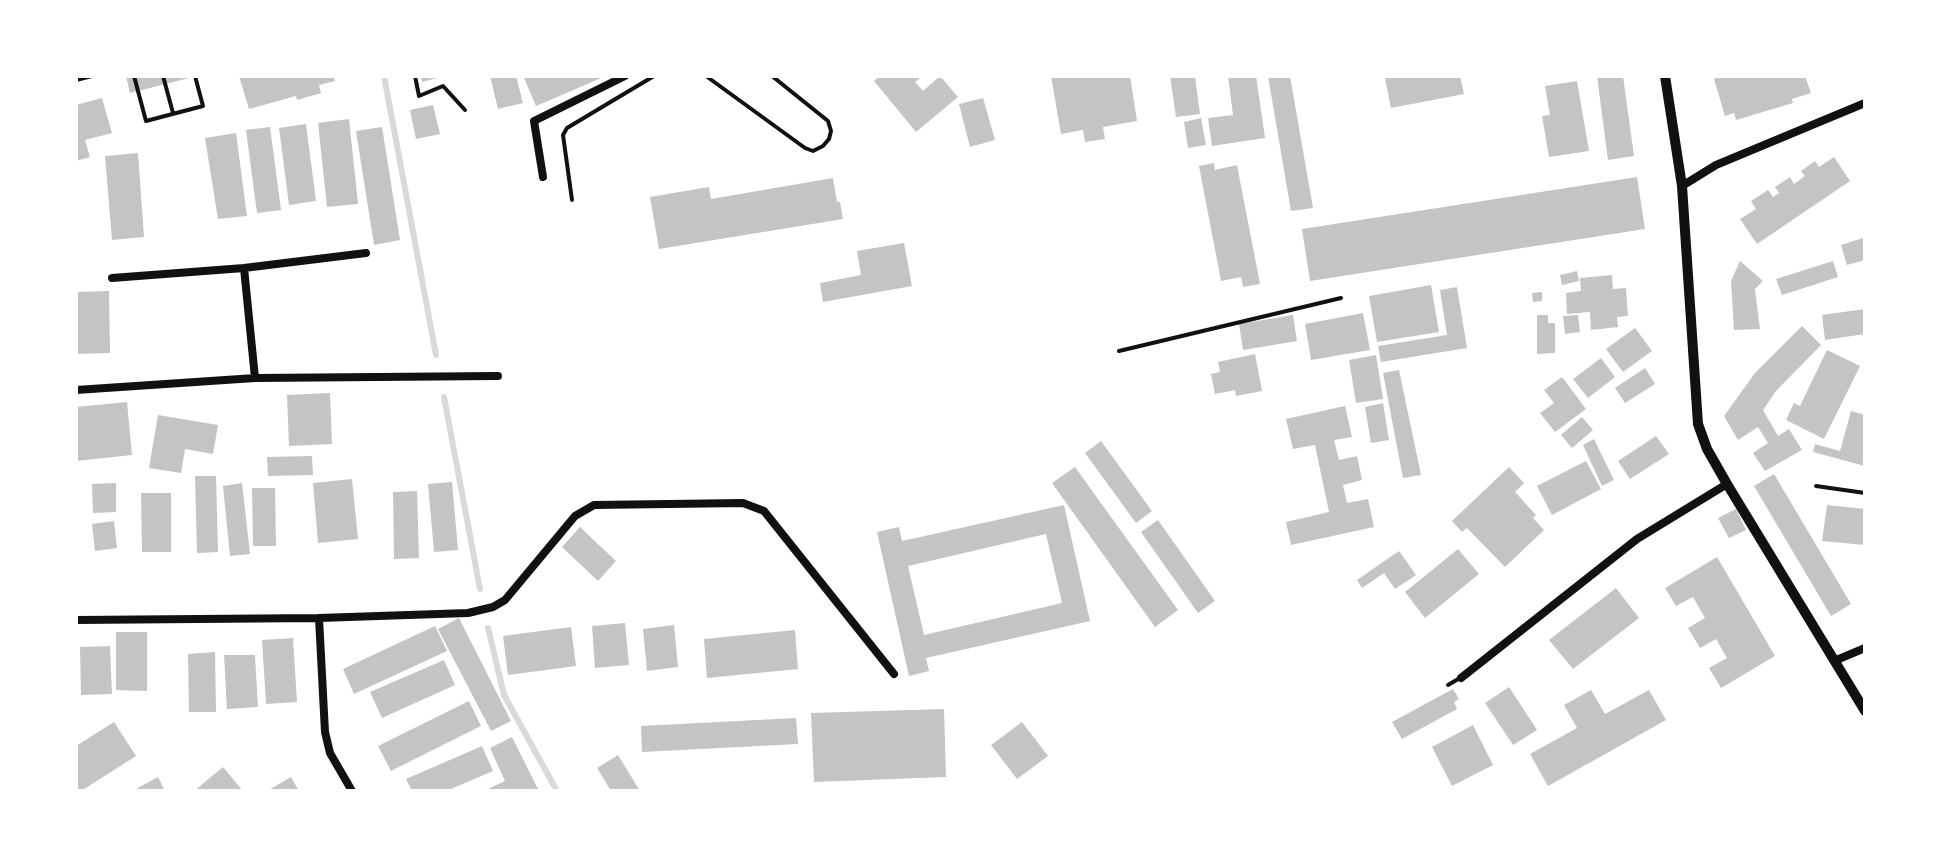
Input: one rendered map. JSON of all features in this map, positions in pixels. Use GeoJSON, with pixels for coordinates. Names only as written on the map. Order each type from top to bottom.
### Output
{"type":"FeatureCollection","features":[{"type":"Feature","properties":{"kind":"street"},"geometry":{"type":"LineString","coordinates":[[543,177],[534,121],[625,76]]}},
{"type":"Feature","properties":{"kind":"street"},"geometry":{"type":"LineString","coordinates":[[1665,76],[1682,186],[1698,424],[1707,449],[1727,484],[1865,711]]}},
{"type":"Feature","properties":{"kind":"street"},"geometry":{"type":"LineString","coordinates":[[1682,186],[1716,165],[1865,103]]}},
{"type":"Feature","properties":{"kind":"street"},"geometry":{"type":"LineString","coordinates":[[112,278],[244,268],[366,253]]}},
{"type":"Feature","properties":{"kind":"street"},"geometry":{"type":"LineString","coordinates":[[244,268],[255,378]]}},
{"type":"Feature","properties":{"kind":"street"},"geometry":{"type":"LineString","coordinates":[[76,390],[255,378],[498,376]]}},
{"type":"Feature","properties":{"kind":"street"},"geometry":{"type":"LineString","coordinates":[[1461,678],[1637,539],[1727,484]]}},
{"type":"Feature","properties":{"kind":"street"},"geometry":{"type":"LineString","coordinates":[[76,620],[468,613],[493,607],[505,600],[575,516],[594,505],[743,503],[764,511],[894,674]]}},
{"type":"Feature","properties":{"kind":"street"},"geometry":{"type":"LineString","coordinates":[[319,618],[325,732],[330,753],[352,791]]}},
{"type":"Feature","properties":{"kind":"street"},"geometry":{"type":"LineString","coordinates":[[1834,661],[1865,648]]}},
{"type":"Feature","properties":{"kind":"lane"},"geometry":{"type":"LineString","coordinates":[[76,80],[92,76]]}},
{"type":"Feature","properties":{"kind":"lane"},"geometry":{"type":"LineString","coordinates":[[134,76],[146,121],[203,106],[195,76]]}},
{"type":"Feature","properties":{"kind":"lane"},"geometry":{"type":"LineString","coordinates":[[163,76],[173,113]]}},
{"type":"Feature","properties":{"kind":"lane"},"geometry":{"type":"LineString","coordinates":[[415,76],[419,96],[443,86],[465,110]]}},
{"type":"Feature","properties":{"kind":"lane"},"geometry":{"type":"LineString","coordinates":[[572,200],[563,135],[567,128],[654,76]]}},
{"type":"Feature","properties":{"kind":"lane"},"geometry":{"type":"LineString","coordinates":[[706,76],[805,148],[813,151],[823,146],[831,131],[828,121],[772,76]]}},
{"type":"Feature","properties":{"kind":"lane"},"geometry":{"type":"LineString","coordinates":[[1119,351],[1341,298]]}},
{"type":"Feature","properties":{"kind":"lane"},"geometry":{"type":"LineString","coordinates":[[1816,486],[1865,493]]}},
{"type":"Feature","properties":{"kind":"lane"},"geometry":{"type":"LineString","coordinates":[[1448,685],[1461,678]]}},
{"type":"Feature","properties":{"kind":"building"},"geometry":{"type":"Polygon","coordinates":[[[126,76],[193,76],[193,77],[130,93],[126,76]]]}},
{"type":"Feature","properties":{"kind":"building"},"geometry":{"type":"Polygon","coordinates":[[[239,76],[333,76],[335,81],[319,85],[321,93],[297,100],[296,96],[249,109],[239,76]]]}},
{"type":"Feature","properties":{"kind":"building"},"geometry":{"type":"Polygon","coordinates":[[[421,76],[441,76],[441,77],[422,82],[421,76]]]}},
{"type":"Feature","properties":{"kind":"building"},"geometry":{"type":"Polygon","coordinates":[[[490,76],[516,76],[523,103],[498,109],[490,76]]]}},
{"type":"Feature","properties":{"kind":"building"},"geometry":{"type":"Polygon","coordinates":[[[606,76],[536,106],[524,78],[606,76]]]}},
{"type":"Feature","properties":{"kind":"building"},"geometry":{"type":"Polygon","coordinates":[[[880,76],[923,76],[915,82],[923,91],[940,76],[958,97],[916,132],[874,81],[880,76]]]}},
{"type":"Feature","properties":{"kind":"building"},"geometry":{"type":"Polygon","coordinates":[[[1051,76],[1130,76],[1137,121],[1103,127],[1105,139],[1085,142],[1083,130],[1061,134],[1051,76]]]}},
{"type":"Feature","properties":{"kind":"building"},"geometry":{"type":"Polygon","coordinates":[[[1170,76],[1195,76],[1200,114],[1176,117],[1170,76]]]}},
{"type":"Feature","properties":{"kind":"building"},"geometry":{"type":"Polygon","coordinates":[[[1228,76],[1256,76],[1265,138],[1212,146],[1208,118],[1233,115],[1228,76]]]}},
{"type":"Feature","properties":{"kind":"building"},"geometry":{"type":"Polygon","coordinates":[[[1268,76],[1290,76],[1313,208],[1291,211],[1268,76]]]}},
{"type":"Feature","properties":{"kind":"building"},"geometry":{"type":"Polygon","coordinates":[[[1460,76],[1464,94],[1391,108],[1385,78],[1460,76]]]}},
{"type":"Feature","properties":{"kind":"building"},"geometry":{"type":"Polygon","coordinates":[[[1597,76],[1623,76],[1634,156],[1608,160],[1597,76]]]}},
{"type":"Feature","properties":{"kind":"building"},"geometry":{"type":"Polygon","coordinates":[[[1721,76],[1805,76],[1811,93],[1792,99],[1793,103],[1736,120],[1734,113],[1725,116],[1714,79],[1721,76]]]}},
{"type":"Feature","properties":{"kind":"building"},"geometry":{"type":"Polygon","coordinates":[[[1577,81],[1589,151],[1549,157],[1542,116],[1550,115],[1545,86],[1577,81]]]}},
{"type":"Feature","properties":{"kind":"building"},"geometry":{"type":"Polygon","coordinates":[[[102,98],[112,133],[85,140],[90,157],[76,161],[76,105],[102,98]]]}},
{"type":"Feature","properties":{"kind":"building"},"geometry":{"type":"Polygon","coordinates":[[[983,98],[995,140],[970,147],[959,104],[983,98]]]}},
{"type":"Feature","properties":{"kind":"building"},"geometry":{"type":"Polygon","coordinates":[[[433,105],[440,134],[416,139],[410,110],[433,105]]]}},
{"type":"Feature","properties":{"kind":"building"},"geometry":{"type":"Polygon","coordinates":[[[1201,118],[1206,145],[1188,148],[1184,122],[1201,118]]]}},
{"type":"Feature","properties":{"kind":"building"},"geometry":{"type":"Polygon","coordinates":[[[349,119],[358,204],[327,207],[318,123],[349,119]]]}},
{"type":"Feature","properties":{"kind":"building"},"geometry":{"type":"Polygon","coordinates":[[[306,124],[316,201],[289,205],[279,128],[306,124]]]}},
{"type":"Feature","properties":{"kind":"building"},"geometry":{"type":"Polygon","coordinates":[[[270,127],[281,210],[257,213],[246,130],[270,127]]]}},
{"type":"Feature","properties":{"kind":"building"},"geometry":{"type":"Polygon","coordinates":[[[382,127],[400,240],[374,245],[356,131],[382,127]]]}},
{"type":"Feature","properties":{"kind":"building"},"geometry":{"type":"Polygon","coordinates":[[[236,133],[247,216],[218,219],[205,138],[236,133]]]}},
{"type":"Feature","properties":{"kind":"building"},"geometry":{"type":"Polygon","coordinates":[[[138,153],[144,237],[112,240],[105,156],[138,153]]]}},
{"type":"Feature","properties":{"kind":"building"},"geometry":{"type":"Polygon","coordinates":[[[1834,157],[1850,181],[1757,244],[1740,219],[1756,209],[1751,201],[1768,190],[1773,197],[1779,193],[1775,187],[1790,177],[1794,184],[1805,176],[1801,171],[1815,161],[1819,167],[1834,157]]]}},
{"type":"Feature","properties":{"kind":"building"},"geometry":{"type":"Polygon","coordinates":[[[1214,163],[1215,170],[1237,165],[1260,284],[1243,287],[1241,277],[1221,281],[1199,166],[1214,163]]]}},
{"type":"Feature","properties":{"kind":"building"},"geometry":{"type":"Polygon","coordinates":[[[1637,177],[1645,229],[1310,281],[1302,229],[1637,177]]]}},
{"type":"Feature","properties":{"kind":"building"},"geometry":{"type":"Polygon","coordinates":[[[833,178],[843,219],[659,249],[650,197],[709,187],[711,199],[833,178]]]}},
{"type":"Feature","properties":{"kind":"building"},"geometry":{"type":"Polygon","coordinates":[[[1863,238],[1865,260],[1847,265],[1841,245],[1863,238]]]}},
{"type":"Feature","properties":{"kind":"building"},"geometry":{"type":"Polygon","coordinates":[[[904,243],[912,286],[823,302],[820,283],[861,275],[857,251],[904,243]]]}},
{"type":"Feature","properties":{"kind":"building"},"geometry":{"type":"Polygon","coordinates":[[[1740,261],[1763,281],[1755,289],[1760,329],[1734,330],[1731,281],[1740,261]]]}},
{"type":"Feature","properties":{"kind":"building"},"geometry":{"type":"Polygon","coordinates":[[[1833,261],[1838,277],[1782,295],[1776,279],[1833,261]]]}},
{"type":"Feature","properties":{"kind":"building"},"geometry":{"type":"Polygon","coordinates":[[[1577,271],[1579,281],[1562,285],[1560,275],[1577,271]]]}},
{"type":"Feature","properties":{"kind":"building"},"geometry":{"type":"Polygon","coordinates":[[[1612,275],[1613,289],[1626,288],[1628,316],[1617,317],[1618,327],[1591,330],[1590,312],[1567,314],[1566,293],[1581,291],[1580,278],[1612,275]]]}},
{"type":"Feature","properties":{"kind":"building"},"geometry":{"type":"Polygon","coordinates":[[[1431,285],[1439,332],[1377,342],[1369,296],[1431,285]]]}},
{"type":"Feature","properties":{"kind":"building"},"geometry":{"type":"Polygon","coordinates":[[[1457,287],[1467,348],[1381,362],[1378,346],[1447,335],[1440,290],[1457,287]]]}},
{"type":"Feature","properties":{"kind":"building"},"geometry":{"type":"Polygon","coordinates":[[[109,291],[110,353],[76,354],[76,292],[109,291]]]}},
{"type":"Feature","properties":{"kind":"building"},"geometry":{"type":"Polygon","coordinates":[[[1542,292],[1542,301],[1533,302],[1532,293],[1542,292]]]}},
{"type":"Feature","properties":{"kind":"building"},"geometry":{"type":"Polygon","coordinates":[[[1865,309],[1865,334],[1825,340],[1822,315],[1865,309]]]}},
{"type":"Feature","properties":{"kind":"building"},"geometry":{"type":"Polygon","coordinates":[[[1363,313],[1370,350],[1311,360],[1305,324],[1363,313]]]}},
{"type":"Feature","properties":{"kind":"building"},"geometry":{"type":"Polygon","coordinates":[[[1293,315],[1297,341],[1243,350],[1239,324],[1293,315]]]}},
{"type":"Feature","properties":{"kind":"building"},"geometry":{"type":"Polygon","coordinates":[[[1537,315],[1548,315],[1548,323],[1555,323],[1555,353],[1537,354],[1537,315]]]}},
{"type":"Feature","properties":{"kind":"building"},"geometry":{"type":"Polygon","coordinates":[[[1578,315],[1580,332],[1565,334],[1563,316],[1578,315]]]}},
{"type":"Feature","properties":{"kind":"building"},"geometry":{"type":"Polygon","coordinates":[[[1802,326],[1821,345],[1776,391],[1763,410],[1778,436],[1789,429],[1802,450],[1765,471],[1753,453],[1768,443],[1758,427],[1738,440],[1724,416],[1755,373],[1802,326]]]}},
{"type":"Feature","properties":{"kind":"building"},"geometry":{"type":"Polygon","coordinates":[[[1635,328],[1652,351],[1623,372],[1606,349],[1635,328]]]}},
{"type":"Feature","properties":{"kind":"building"},"geometry":{"type":"Polygon","coordinates":[[[1827,350],[1860,366],[1824,439],[1786,420],[1794,403],[1800,406],[1827,350]]]}},
{"type":"Feature","properties":{"kind":"building"},"geometry":{"type":"Polygon","coordinates":[[[1255,354],[1262,391],[1236,396],[1235,390],[1215,394],[1211,374],[1220,372],[1218,362],[1255,354]]]}},
{"type":"Feature","properties":{"kind":"building"},"geometry":{"type":"Polygon","coordinates":[[[1376,355],[1383,399],[1356,403],[1349,360],[1376,355]]]}},
{"type":"Feature","properties":{"kind":"building"},"geometry":{"type":"Polygon","coordinates":[[[1601,358],[1615,377],[1588,398],[1573,379],[1601,358]]]}},
{"type":"Feature","properties":{"kind":"building"},"geometry":{"type":"Polygon","coordinates":[[[1645,368],[1655,384],[1625,403],[1615,388],[1645,368]]]}},
{"type":"Feature","properties":{"kind":"building"},"geometry":{"type":"Polygon","coordinates":[[[1399,370],[1421,475],[1403,478],[1383,373],[1399,370]]]}},
{"type":"Feature","properties":{"kind":"building"},"geometry":{"type":"Polygon","coordinates":[[[1562,377],[1586,409],[1555,432],[1540,413],[1554,403],[1544,390],[1562,377]]]}},
{"type":"Feature","properties":{"kind":"building"},"geometry":{"type":"Polygon","coordinates":[[[330,393],[332,444],[289,446],[287,395],[330,393]]]}},
{"type":"Feature","properties":{"kind":"building"},"geometry":{"type":"Polygon","coordinates":[[[127,402],[132,455],[76,461],[76,407],[127,402]]]}},
{"type":"Feature","properties":{"kind":"building"},"geometry":{"type":"Polygon","coordinates":[[[1383,403],[1389,440],[1371,443],[1365,407],[1383,403]]]}},
{"type":"Feature","properties":{"kind":"building"},"geometry":{"type":"Polygon","coordinates":[[[1345,406],[1352,437],[1334,440],[1339,460],[1357,456],[1362,480],[1343,485],[1347,503],[1368,499],[1374,527],[1291,545],[1286,522],[1329,512],[1315,445],[1293,449],[1286,419],[1345,406]]]}},
{"type":"Feature","properties":{"kind":"building"},"geometry":{"type":"Polygon","coordinates":[[[1851,411],[1865,415],[1865,466],[1813,452],[1815,444],[1840,451],[1851,411]]]}},
{"type":"Feature","properties":{"kind":"building"},"geometry":{"type":"Polygon","coordinates":[[[158,415],[218,425],[213,454],[185,449],[181,473],[149,468],[158,415]]]}},
{"type":"Feature","properties":{"kind":"building"},"geometry":{"type":"Polygon","coordinates":[[[1582,417],[1593,430],[1572,448],[1561,435],[1582,417]]]}},
{"type":"Feature","properties":{"kind":"building"},"geometry":{"type":"Polygon","coordinates":[[[1656,436],[1669,454],[1630,479],[1618,461],[1656,436]]]}},
{"type":"Feature","properties":{"kind":"building"},"geometry":{"type":"Polygon","coordinates":[[[1594,439],[1614,480],[1602,486],[1583,445],[1594,439]]]}},
{"type":"Feature","properties":{"kind":"building"},"geometry":{"type":"Polygon","coordinates":[[[1101,441],[1152,511],[1136,523],[1085,453],[1101,441]]]}},
{"type":"Feature","properties":{"kind":"building"},"geometry":{"type":"Polygon","coordinates":[[[312,456],[313,475],[268,476],[267,457],[312,456]]]}},
{"type":"Feature","properties":{"kind":"building"},"geometry":{"type":"Polygon","coordinates":[[[1586,461],[1601,489],[1552,515],[1537,486],[1586,461]]]}},
{"type":"Feature","properties":{"kind":"building"},"geometry":{"type":"Polygon","coordinates":[[[1075,467],[1178,610],[1155,627],[1052,483],[1075,467]]]}},
{"type":"Feature","properties":{"kind":"building"},"geometry":{"type":"Polygon","coordinates":[[[1509,467],[1524,483],[1515,492],[1536,515],[1533,518],[1544,530],[1505,567],[1467,528],[1462,532],[1452,521],[1509,467]]]}},
{"type":"Feature","properties":{"kind":"building"},"geometry":{"type":"Polygon","coordinates":[[[1774,474],[1851,604],[1831,616],[1754,486],[1774,474]]]}},
{"type":"Feature","properties":{"kind":"building"},"geometry":{"type":"Polygon","coordinates":[[[195,476],[216,476],[218,552],[197,553],[195,476]]]}},
{"type":"Feature","properties":{"kind":"building"},"geometry":{"type":"Polygon","coordinates":[[[352,479],[358,539],[318,543],[313,483],[352,479]]]}},
{"type":"Feature","properties":{"kind":"building"},"geometry":{"type":"Polygon","coordinates":[[[452,482],[458,550],[434,552],[428,484],[452,482]]]}},
{"type":"Feature","properties":{"kind":"building"},"geometry":{"type":"Polygon","coordinates":[[[116,483],[116,512],[93,513],[92,484],[116,483]]]}},
{"type":"Feature","properties":{"kind":"building"},"geometry":{"type":"Polygon","coordinates":[[[242,483],[250,554],[230,556],[223,486],[242,483]]]}},
{"type":"Feature","properties":{"kind":"building"},"geometry":{"type":"Polygon","coordinates":[[[252,488],[275,488],[276,546],[253,546],[252,488]]]}},
{"type":"Feature","properties":{"kind":"building"},"geometry":{"type":"Polygon","coordinates":[[[417,491],[419,558],[394,559],[393,492],[417,491]]]}},
{"type":"Feature","properties":{"kind":"building"},"geometry":{"type":"Polygon","coordinates":[[[141,493],[171,493],[171,552],[142,552],[141,493]]]}},
{"type":"Feature","properties":{"kind":"building"},"geometry":{"type":"Polygon","coordinates":[[[1064,505],[1090,621],[926,658],[929,671],[909,676],[877,532],[899,527],[902,541],[1064,505]],[[1046,534],[908,566],[924,635],[1062,603],[1046,534]]]}},
{"type":"Feature","properties":{"kind":"building"},"geometry":{"type":"Polygon","coordinates":[[[1827,505],[1865,509],[1865,545],[1822,541],[1827,505]]]}},
{"type":"Feature","properties":{"kind":"building"},"geometry":{"type":"Polygon","coordinates":[[[1736,509],[1746,530],[1729,538],[1718,518],[1736,509]]]}},
{"type":"Feature","properties":{"kind":"building"},"geometry":{"type":"Polygon","coordinates":[[[1158,520],[1215,601],[1198,613],[1141,532],[1158,520]]]}},
{"type":"Feature","properties":{"kind":"building"},"geometry":{"type":"Polygon","coordinates":[[[114,521],[117,548],[95,551],[92,524],[114,521]]]}},
{"type":"Feature","properties":{"kind":"building"},"geometry":{"type":"Polygon","coordinates":[[[580,527],[616,561],[598,581],[562,547],[580,527]]]}},
{"type":"Feature","properties":{"kind":"building"},"geometry":{"type":"Polygon","coordinates":[[[1458,549],[1479,574],[1425,618],[1405,592],[1458,549]]]}},
{"type":"Feature","properties":{"kind":"building"},"geometry":{"type":"Polygon","coordinates":[[[1399,551],[1416,575],[1395,589],[1384,573],[1362,588],[1357,580],[1399,551]]]}},
{"type":"Feature","properties":{"kind":"building"},"geometry":{"type":"Polygon","coordinates":[[[1717,557],[1775,656],[1721,688],[1709,668],[1727,658],[1716,639],[1700,648],[1688,628],[1705,618],[1693,597],[1676,606],[1665,588],[1717,557]]]}},
{"type":"Feature","properties":{"kind":"building"},"geometry":{"type":"Polygon","coordinates":[[[1616,588],[1639,618],[1573,669],[1549,640],[1616,588]]]}},
{"type":"Feature","properties":{"kind":"building"},"geometry":{"type":"Polygon","coordinates":[[[459,618],[511,721],[491,731],[438,629],[459,618]]]}},
{"type":"Feature","properties":{"kind":"building"},"geometry":{"type":"Polygon","coordinates":[[[625,623],[629,665],[595,668],[592,626],[625,623]]]}},
{"type":"Feature","properties":{"kind":"building"},"geometry":{"type":"Polygon","coordinates":[[[674,625],[678,667],[647,671],[643,629],[674,625]]]}},
{"type":"Feature","properties":{"kind":"building"},"geometry":{"type":"Polygon","coordinates":[[[435,626],[447,651],[354,694],[343,669],[435,626]]]}},
{"type":"Feature","properties":{"kind":"building"},"geometry":{"type":"Polygon","coordinates":[[[571,627],[576,666],[508,675],[503,636],[571,627]]]}},
{"type":"Feature","properties":{"kind":"building"},"geometry":{"type":"Polygon","coordinates":[[[795,630],[798,669],[707,678],[704,639],[795,630]]]}},
{"type":"Feature","properties":{"kind":"building"},"geometry":{"type":"Polygon","coordinates":[[[116,632],[147,632],[147,691],[116,690],[116,632]]]}},
{"type":"Feature","properties":{"kind":"building"},"geometry":{"type":"Polygon","coordinates":[[[293,638],[297,702],[266,704],[262,640],[293,638]]]}},
{"type":"Feature","properties":{"kind":"building"},"geometry":{"type":"Polygon","coordinates":[[[110,646],[112,694],[81,695],[80,647],[110,646]]]}},
{"type":"Feature","properties":{"kind":"building"},"geometry":{"type":"Polygon","coordinates":[[[215,652],[216,712],[189,712],[188,654],[215,652]]]}},
{"type":"Feature","properties":{"kind":"building"},"geometry":{"type":"Polygon","coordinates":[[[224,655],[255,655],[258,707],[227,709],[224,655]]]}},
{"type":"Feature","properties":{"kind":"building"},"geometry":{"type":"Polygon","coordinates":[[[444,660],[455,685],[382,718],[370,692],[444,660]]]}},
{"type":"Feature","properties":{"kind":"building"},"geometry":{"type":"Polygon","coordinates":[[[1509,687],[1537,730],[1513,745],[1485,703],[1509,687]]]}},
{"type":"Feature","properties":{"kind":"building"},"geometry":{"type":"Polygon","coordinates":[[[1453,689],[1459,699],[1454,702],[1457,709],[1402,739],[1392,722],[1453,689]]]}},
{"type":"Feature","properties":{"kind":"building"},"geometry":{"type":"Polygon","coordinates":[[[1591,690],[1605,714],[1649,690],[1666,720],[1548,786],[1530,754],[1577,728],[1564,705],[1591,690]]]}},
{"type":"Feature","properties":{"kind":"building"},"geometry":{"type":"Polygon","coordinates":[[[469,701],[481,726],[391,771],[378,746],[469,701]]]}},
{"type":"Feature","properties":{"kind":"building"},"geometry":{"type":"Polygon","coordinates":[[[944,709],[946,777],[814,782],[811,713],[944,709]]]}},
{"type":"Feature","properties":{"kind":"building"},"geometry":{"type":"Polygon","coordinates":[[[796,718],[798,744],[642,752],[641,726],[796,718]]]}},
{"type":"Feature","properties":{"kind":"building"},"geometry":{"type":"Polygon","coordinates":[[[114,722],[136,756],[81,791],[76,791],[76,746],[114,722]]]}},
{"type":"Feature","properties":{"kind":"building"},"geometry":{"type":"Polygon","coordinates":[[[1022,722],[1048,756],[1017,779],[991,745],[1022,722]]]}},
{"type":"Feature","properties":{"kind":"building"},"geometry":{"type":"Polygon","coordinates":[[[1473,725],[1493,765],[1452,786],[1432,747],[1473,725]]]}},
{"type":"Feature","properties":{"kind":"building"},"geometry":{"type":"Polygon","coordinates":[[[512,737],[539,791],[484,791],[505,781],[490,748],[512,737]]]}},
{"type":"Feature","properties":{"kind":"building"},"geometry":{"type":"Polygon","coordinates":[[[482,746],[493,771],[446,791],[412,791],[406,779],[482,746]]]}},
{"type":"Feature","properties":{"kind":"building"},"geometry":{"type":"Polygon","coordinates":[[[618,755],[640,791],[611,791],[597,768],[618,755]]]}},
{"type":"Feature","properties":{"kind":"building"},"geometry":{"type":"Polygon","coordinates":[[[223,767],[243,791],[194,791],[223,767]]]}},
{"type":"Feature","properties":{"kind":"building"},"geometry":{"type":"Polygon","coordinates":[[[158,777],[165,791],[132,791],[158,777]]]}},
{"type":"Feature","properties":{"kind":"building"},"geometry":{"type":"Polygon","coordinates":[[[291,777],[299,791],[267,791],[291,777]]]}},
{"type":"Feature","properties":{"kind":"waterway"},"geometry":{"type":"LineString","coordinates":[[384,76],[436,355]]}},
{"type":"Feature","properties":{"kind":"waterway"},"geometry":{"type":"LineString","coordinates":[[444,397],[480,589]]}},
{"type":"Feature","properties":{"kind":"waterway"},"geometry":{"type":"LineString","coordinates":[[488,628],[504,695],[557,791]]}}]}
